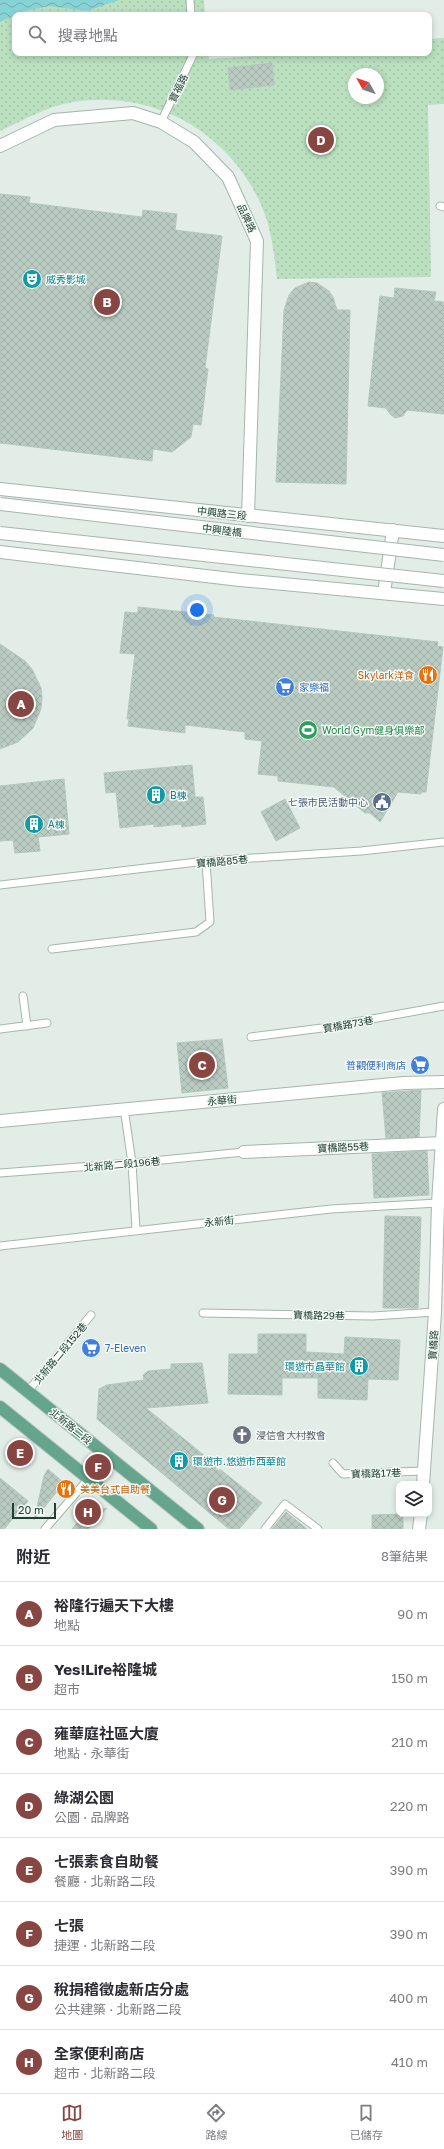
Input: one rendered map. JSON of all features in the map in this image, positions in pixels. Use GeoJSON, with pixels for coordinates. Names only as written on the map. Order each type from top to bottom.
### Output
{"type":"FeatureCollection","features":[{"type":"Feature","properties":{"kind":"main road","name":"北新路二段"},"geometry":{"type":"LineString","coordinates":[[0,1368],[198,1529]]}},
{"type":"Feature","properties":{"kind":"main road"},"geometry":{"type":"LineString","coordinates":[[0,1406],[151,1529]]}},
{"type":"Feature","properties":{"kind":"street","name":"品牌路"},"geometry":{"type":"LineString","coordinates":[[0,146],[54,120],[133,113],[161,122],[194,142],[228,177],[257,241],[248,516]]}},
{"type":"Feature","properties":{"kind":"street","name":"中興路三段"},"geometry":{"type":"LineString","coordinates":[[0,489],[444,536]]}},
{"type":"Feature","properties":{"kind":"street","name":"中興陸橋"},"geometry":{"type":"LineString","coordinates":[[0,504],[444,555]]}},
{"type":"Feature","properties":{"kind":"street"},"geometry":{"type":"LineString","coordinates":[[384,593],[393,530]]}},
{"type":"Feature","properties":{"kind":"street"},"geometry":{"type":"LineString","coordinates":[[0,533],[444,581]]}},
{"type":"Feature","properties":{"kind":"street"},"geometry":{"type":"LineString","coordinates":[[0,552],[240,580],[444,599]]}},
{"type":"Feature","properties":{"kind":"street","name":"永華街"},"geometry":{"type":"LineString","coordinates":[[0,1121],[124,1108],[404,1083],[444,1082]]}},
{"type":"Feature","properties":{"kind":"street","name":"寶橋路"},"geometry":{"type":"LineString","coordinates":[[423,1481],[435,1312],[438,1204],[444,1109]]}},
{"type":"Feature","properties":{"kind":"street","name":"寶橋路55巷"},"geometry":{"type":"LineString","coordinates":[[244,1152],[442,1143]]}},
{"type":"Feature","properties":{"kind":"street"},"geometry":{"type":"LineString","coordinates":[[419,1529],[421,1517]]}},
{"type":"Feature","properties":{"kind":"lane"},"geometry":{"type":"LineString","coordinates":[[190,0],[191,12]]}},
{"type":"Feature","properties":{"kind":"lane","name":"寶福路"},"geometry":{"type":"LineString","coordinates":[[161,122],[193,56]]}},
{"type":"Feature","properties":{"kind":"lane","name":"寶橋路85巷"},"geometry":{"type":"LineString","coordinates":[[0,885],[206,861],[361,851],[444,842]]}},
{"type":"Feature","properties":{"kind":"lane"},"geometry":{"type":"LineString","coordinates":[[52,949],[196,932],[210,922],[206,861]]}},
{"type":"Feature","properties":{"kind":"lane"},"geometry":{"type":"LineString","coordinates":[[23,996],[27,1026]]}},
{"type":"Feature","properties":{"kind":"lane","name":"寶橋路73巷"},"geometry":{"type":"LineString","coordinates":[[251,1037],[322,1028],[444,1006]]}},
{"type":"Feature","properties":{"kind":"lane"},"geometry":{"type":"LineString","coordinates":[[0,1029],[47,1024]]}},
{"type":"Feature","properties":{"kind":"lane"},"geometry":{"type":"LineString","coordinates":[[124,1108],[132,1164],[136,1229]]}},
{"type":"Feature","properties":{"kind":"lane","name":"北新路二段196巷"},"geometry":{"type":"LineString","coordinates":[[0,1174],[132,1164],[244,1152]]}},
{"type":"Feature","properties":{"kind":"lane","name":"永新街"},"geometry":{"type":"LineString","coordinates":[[0,1246],[136,1229],[331,1209],[438,1204]]}},
{"type":"Feature","properties":{"kind":"lane","name":"寶橋路29巷"},"geometry":{"type":"LineString","coordinates":[[203,1313],[373,1316],[435,1312]]}},
{"type":"Feature","properties":{"kind":"lane","name":"北新路二段152巷"},"geometry":{"type":"LineString","coordinates":[[28,1391],[91,1315]]}},
{"type":"Feature","properties":{"kind":"lane","name":"寶橋路17巷"},"geometry":{"type":"LineString","coordinates":[[333,1463],[343,1474],[423,1471]]}},
{"type":"Feature","properties":{"kind":"lane"},"geometry":{"type":"LineString","coordinates":[[45,1529],[89,1478]]}},
{"type":"Feature","properties":{"kind":"lane"},"geometry":{"type":"LineString","coordinates":[[265,1529],[285,1504],[318,1529]]}},
{"type":"Feature","properties":{"kind":"green space"},"geometry":{"type":"Polygon","coordinates":[[[0,0],[204,0],[205,12],[12,12],[12,56],[208,56],[209,59],[256,56],[432,56],[432,39],[444,38],[444,104],[428,105],[431,277],[277,279],[272,243],[262,207],[248,180],[230,157],[209,137],[186,122],[160,110],[132,102],[103,100],[73,102],[45,110],[0,131],[0,0]]]}},
{"type":"Feature","properties":{"kind":"water"},"geometry":{"type":"Polygon","coordinates":[[[0,0],[119,0],[87,11],[49,6],[21,12],[12,12],[12,16],[0,22],[0,0]]]}},
{"type":"Feature","properties":{"kind":"building"},"geometry":{"type":"Polygon","coordinates":[[[272,63],[274,85],[230,90],[228,68],[272,63]]]}},
{"type":"Feature","properties":{"kind":"building"},"geometry":{"type":"Polygon","coordinates":[[[0,194],[30,197],[29,203],[142,217],[143,210],[177,214],[175,230],[222,236],[205,368],[208,369],[201,425],[193,424],[191,437],[172,452],[153,449],[152,461],[0,443],[0,194]]]}},
{"type":"Feature","properties":{"kind":"building"},"geometry":{"type":"Polygon","coordinates":[[[309,282],[317,283],[329,291],[333,297],[337,310],[350,310],[346,484],[276,482],[284,310],[289,295],[295,288],[309,282]]]}},
{"type":"Feature","properties":{"kind":"building"},"geometry":{"type":"Polygon","coordinates":[[[395,288],[436,292],[434,301],[444,302],[444,414],[407,410],[403,416],[395,418],[386,408],[368,406],[380,296],[394,298],[395,288]]]}},
{"type":"Feature","properties":{"kind":"building","name":"家樂福"},"geometry":{"type":"Polygon","coordinates":[[[138,607],[214,615],[213,617],[438,642],[437,646],[443,647],[426,792],[421,792],[421,794],[398,792],[380,822],[370,813],[365,813],[334,787],[278,781],[278,776],[258,774],[262,741],[245,739],[245,732],[185,725],[185,733],[128,726],[129,719],[127,719],[135,654],[120,653],[125,612],[138,613],[138,607]]]}},
{"type":"Feature","properties":{"kind":"building"},"geometry":{"type":"Polygon","coordinates":[[[0,644],[25,661],[32,669],[41,688],[42,698],[41,709],[33,728],[18,742],[0,749],[0,644]]]}},
{"type":"Feature","properties":{"kind":"building","name":"B棟"},"geometry":{"type":"Polygon","coordinates":[[[192,765],[195,797],[203,797],[206,824],[182,827],[181,824],[154,827],[154,824],[120,828],[116,792],[106,793],[104,773],[192,765]]]}},
{"type":"Feature","properties":{"kind":"building","name":"A棟"},"geometry":{"type":"Polygon","coordinates":[[[64,779],[69,834],[38,837],[40,851],[15,853],[13,840],[0,841],[0,786],[64,779]]]}},
{"type":"Feature","properties":{"kind":"building"},"geometry":{"type":"Polygon","coordinates":[[[285,799],[300,828],[276,841],[261,812],[285,799]]]}},
{"type":"Feature","properties":{"kind":"building"},"geometry":{"type":"Polygon","coordinates":[[[222,1039],[228,1088],[182,1093],[177,1043],[222,1039]]]}},
{"type":"Feature","properties":{"kind":"building"},"geometry":{"type":"Polygon","coordinates":[[[421,1090],[419,1137],[386,1138],[382,1093],[421,1090]]]}},
{"type":"Feature","properties":{"kind":"building"},"geometry":{"type":"Polygon","coordinates":[[[427,1151],[429,1195],[374,1198],[372,1154],[427,1151]]]}},
{"type":"Feature","properties":{"kind":"building"},"geometry":{"type":"Polygon","coordinates":[[[385,1216],[421,1217],[418,1308],[383,1308],[385,1216]]]}},
{"type":"Feature","properties":{"kind":"building"},"geometry":{"type":"Polygon","coordinates":[[[258,1334],[306,1334],[306,1352],[344,1354],[345,1337],[400,1340],[398,1380],[368,1379],[367,1400],[318,1398],[318,1378],[282,1378],[282,1395],[228,1394],[229,1354],[258,1354],[258,1334]]]}},
{"type":"Feature","properties":{"kind":"building","name":"環遊市.悠遊市西華館"},"geometry":{"type":"Polygon","coordinates":[[[202,1363],[208,1403],[146,1408],[216,1465],[216,1470],[221,1470],[262,1503],[239,1529],[229,1529],[97,1419],[99,1389],[107,1385],[144,1380],[143,1375],[148,1371],[171,1369],[171,1364],[202,1363]]]}},
{"type":"Feature","properties":{"kind":"building"},"geometry":{"type":"Polygon","coordinates":[[[48,1469],[64,1483],[34,1520],[44,1476],[48,1469]]]}},
{"type":"Feature","properties":{"kind":"building"},"geometry":{"type":"Polygon","coordinates":[[[0,1478],[28,1501],[4,1529],[0,1529],[0,1478]]]}},
{"type":"Feature","properties":{"kind":"building"},"geometry":{"type":"Polygon","coordinates":[[[107,1508],[88,1529],[72,1529],[84,1514],[107,1508]]]}},
{"type":"Feature","properties":{"kind":"building"},"geometry":{"type":"Polygon","coordinates":[[[286,1512],[307,1529],[272,1529],[286,1512]]]}},
{"type":"Feature","properties":{"kind":"building"},"geometry":{"type":"Polygon","coordinates":[[[396,1514],[396,1517],[403,1517],[403,1529],[372,1529],[372,1515],[396,1514]]]}},
{"type":"Feature","properties":{"kind":"place","name":"綠湖公園"},"geometry":{"type":"Point","coordinates":[321,140]}},
{"type":"Feature","properties":{"kind":"place","name":"威秀影城"},"geometry":{"type":"Point","coordinates":[32,279]}},
{"type":"Feature","properties":{"kind":"place","name":"Yes!Life裕隆城"},"geometry":{"type":"Point","coordinates":[107,302]}},
{"type":"Feature","properties":{"kind":"place","name":"Skylark洋食"},"geometry":{"type":"Point","coordinates":[428,675]}},
{"type":"Feature","properties":{"kind":"place","name":"家樂福"},"geometry":{"type":"Point","coordinates":[285,687]}},
{"type":"Feature","properties":{"kind":"place","name":"裕隆行遍天下大樓"},"geometry":{"type":"Point","coordinates":[21,704]}},
{"type":"Feature","properties":{"kind":"place","name":"World Gym健身俱樂部"},"geometry":{"type":"Point","coordinates":[308,730]}},
{"type":"Feature","properties":{"kind":"place","name":"B棟"},"geometry":{"type":"Point","coordinates":[156,795]}},
{"type":"Feature","properties":{"kind":"place","name":"七張市民活動中心"},"geometry":{"type":"Point","coordinates":[382,802]}},
{"type":"Feature","properties":{"kind":"place","name":"A棟"},"geometry":{"type":"Point","coordinates":[34,824]}},
{"type":"Feature","properties":{"kind":"place","name":"雍華庭社區大廈"},"geometry":{"type":"Point","coordinates":[202,1065]}},
{"type":"Feature","properties":{"kind":"place","name":"普觀便利商店"},"geometry":{"type":"Point","coordinates":[420,1065]}},
{"type":"Feature","properties":{"kind":"place","name":"7-Eleven"},"geometry":{"type":"Point","coordinates":[91,1348]}},
{"type":"Feature","properties":{"kind":"place","name":"環遊市晶華館"},"geometry":{"type":"Point","coordinates":[359,1366]}},
{"type":"Feature","properties":{"kind":"place","name":"浸信會大村教會"},"geometry":{"type":"Point","coordinates":[242,1435]}},
{"type":"Feature","properties":{"kind":"place","name":"七張素食自助餐"},"geometry":{"type":"Point","coordinates":[20,1453]}},
{"type":"Feature","properties":{"kind":"place","name":"環遊市.悠遊市西華館"},"geometry":{"type":"Point","coordinates":[179,1461]}},
{"type":"Feature","properties":{"kind":"place","name":"七張"},"geometry":{"type":"Point","coordinates":[98,1467]}},
{"type":"Feature","properties":{"kind":"place","name":"美美台式自助餐"},"geometry":{"type":"Point","coordinates":[66,1489]}},
{"type":"Feature","properties":{"kind":"place","name":"稅捐稽徵處新店分處"},"geometry":{"type":"Point","coordinates":[222,1500]}},
{"type":"Feature","properties":{"kind":"place","name":"全家便利商店"},"geometry":{"type":"Point","coordinates":[88,1512]}}]}
